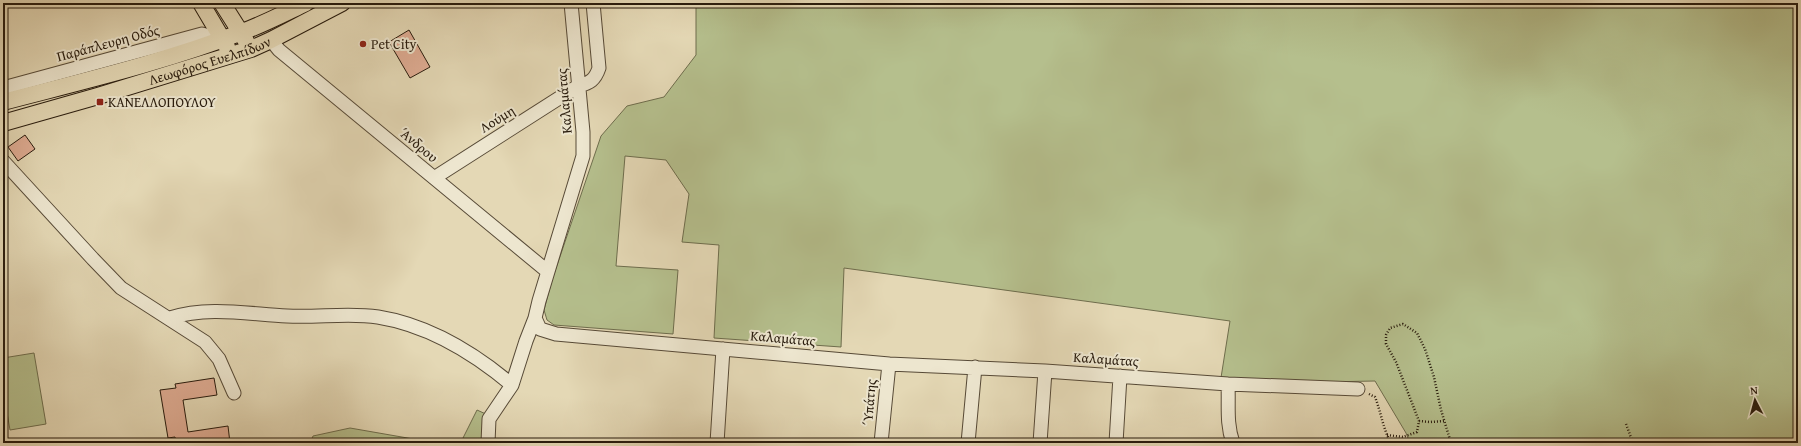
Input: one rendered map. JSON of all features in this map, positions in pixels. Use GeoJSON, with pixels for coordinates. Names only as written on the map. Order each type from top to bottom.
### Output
{"type":"FeatureCollection","features":[{"type":"Feature","properties":{"kind":"main road"},"geometry":{"type":"LineString","coordinates":[[201,3],[232,56]]}},
{"type":"Feature","properties":{"kind":"main road"},"geometry":{"type":"LineString","coordinates":[[222,3],[251,49]]}},
{"type":"Feature","properties":{"kind":"main road","name":"Λεωφόρος Ευελπίδων"},"geometry":{"type":"LineString","coordinates":[[3,102],[147,63],[222,40],[242,33],[306,3]]}},
{"type":"Feature","properties":{"kind":"main road","name":"Λεωφόρος Ευελπίδων"},"geometry":{"type":"LineString","coordinates":[[3,122],[86,100],[232,56],[272,40],[342,3]]}},
{"type":"Feature","properties":{"kind":"street","name":"Καλαμάτας"},"geometry":{"type":"LineString","coordinates":[[571,3],[583,132],[583,156],[547,271],[535,318],[540,329],[556,334],[889,364],[1045,371],[1228,384],[1358,389]]}},
{"type":"Feature","properties":{"kind":"street","name":"Λούμη"},"geometry":{"type":"LineString","coordinates":[[434,178],[578,86],[591,83],[596,78],[599,68],[592,3]]}},
{"type":"Feature","properties":{"kind":"street","name":"Παράπλευρη Οδός"},"geometry":{"type":"LineString","coordinates":[[3,88],[202,34],[222,40]]}},
{"type":"Feature","properties":{"kind":"street","name":"Άνδρου"},"geometry":{"type":"LineString","coordinates":[[272,40],[279,50],[547,271]]}},
{"type":"Feature","properties":{"kind":"street"},"geometry":{"type":"LineString","coordinates":[[3,162],[92,259],[121,288],[170,318],[205,342],[220,359],[234,394]]}},
{"type":"Feature","properties":{"kind":"street"},"geometry":{"type":"LineString","coordinates":[[170,318],[186,313],[206,311],[289,316],[351,315],[378,317],[409,324],[435,334],[477,359],[512,385]]}},
{"type":"Feature","properties":{"kind":"street"},"geometry":{"type":"LineString","coordinates":[[488,443],[489,419],[512,385],[535,318]]}},
{"type":"Feature","properties":{"kind":"street"},"geometry":{"type":"LineString","coordinates":[[717,443],[723,349]]}},
{"type":"Feature","properties":{"kind":"street","name":"Ύπάτης"},"geometry":{"type":"LineString","coordinates":[[881,443],[889,364]]}},
{"type":"Feature","properties":{"kind":"street"},"geometry":{"type":"LineString","coordinates":[[968,443],[975,367]]}},
{"type":"Feature","properties":{"kind":"street"},"geometry":{"type":"LineString","coordinates":[[1040,443],[1045,371]]}},
{"type":"Feature","properties":{"kind":"street"},"geometry":{"type":"LineString","coordinates":[[1116,443],[1120,376]]}},
{"type":"Feature","properties":{"kind":"street"},"geometry":{"type":"LineString","coordinates":[[1228,384],[1229,432],[1233,443]]}},
{"type":"Feature","properties":{"kind":"path"},"geometry":{"type":"LineString","coordinates":[[1387,435],[1404,437],[1417,432],[1419,421],[1396,362],[1386,344],[1386,334],[1390,328],[1403,324],[1417,333],[1425,349],[1434,377],[1444,421],[1451,443]]}},
{"type":"Feature","properties":{"kind":"path"},"geometry":{"type":"LineString","coordinates":[[1358,389],[1376,397],[1387,435],[1391,443]]}},
{"type":"Feature","properties":{"kind":"path"},"geometry":{"type":"LineString","coordinates":[[1419,421],[1444,421]]}},
{"type":"Feature","properties":{"kind":"path"},"geometry":{"type":"LineString","coordinates":[[1626,424],[1633,443]]}},
{"type":"Feature","properties":{"kind":"green space"},"geometry":{"type":"Polygon","coordinates":[[[696,3],[1798,3],[1798,443],[1410,443],[1406,433],[1375,381],[1220,384],[1230,321],[844,268],[841,347],[714,338],[719,245],[682,242],[689,194],[666,160],[625,156],[616,266],[678,270],[673,334],[554,325],[547,320],[544,310],[552,280],[601,136],[627,106],[664,97],[696,55],[696,3]]]}},
{"type":"Feature","properties":{"kind":"green space"},"geometry":{"type":"Polygon","coordinates":[[[34,353],[46,424],[10,430],[3,389],[3,358],[34,353]]]}},
{"type":"Feature","properties":{"kind":"green space"},"geometry":{"type":"Polygon","coordinates":[[[477,410],[488,415],[492,443],[462,443],[462,440],[477,410]]]}},
{"type":"Feature","properties":{"kind":"green space"},"geometry":{"type":"Polygon","coordinates":[[[350,428],[419,440],[419,443],[310,443],[313,436],[350,428]]]}},
{"type":"Feature","properties":{"kind":"building"},"geometry":{"type":"Polygon","coordinates":[[[409,30],[430,67],[410,78],[389,42],[409,30]]]}},
{"type":"Feature","properties":{"kind":"building"},"geometry":{"type":"Polygon","coordinates":[[[25,135],[35,149],[18,161],[8,147],[25,135]]]}},
{"type":"Feature","properties":{"kind":"building"},"geometry":{"type":"Polygon","coordinates":[[[214,378],[217,395],[183,400],[188,432],[228,426],[230,443],[176,443],[175,437],[168,438],[160,390],[176,388],[175,384],[214,378]]]}},
{"type":"Feature","properties":{"kind":"place","name":"Pet City"},"geometry":{"type":"Point","coordinates":[363,44]}},
{"type":"Feature","properties":{"kind":"place","name":"ΚΑΝΕΛΛΟΠΟΥΛΟΥ"},"geometry":{"type":"Point","coordinates":[100,102]}}]}
